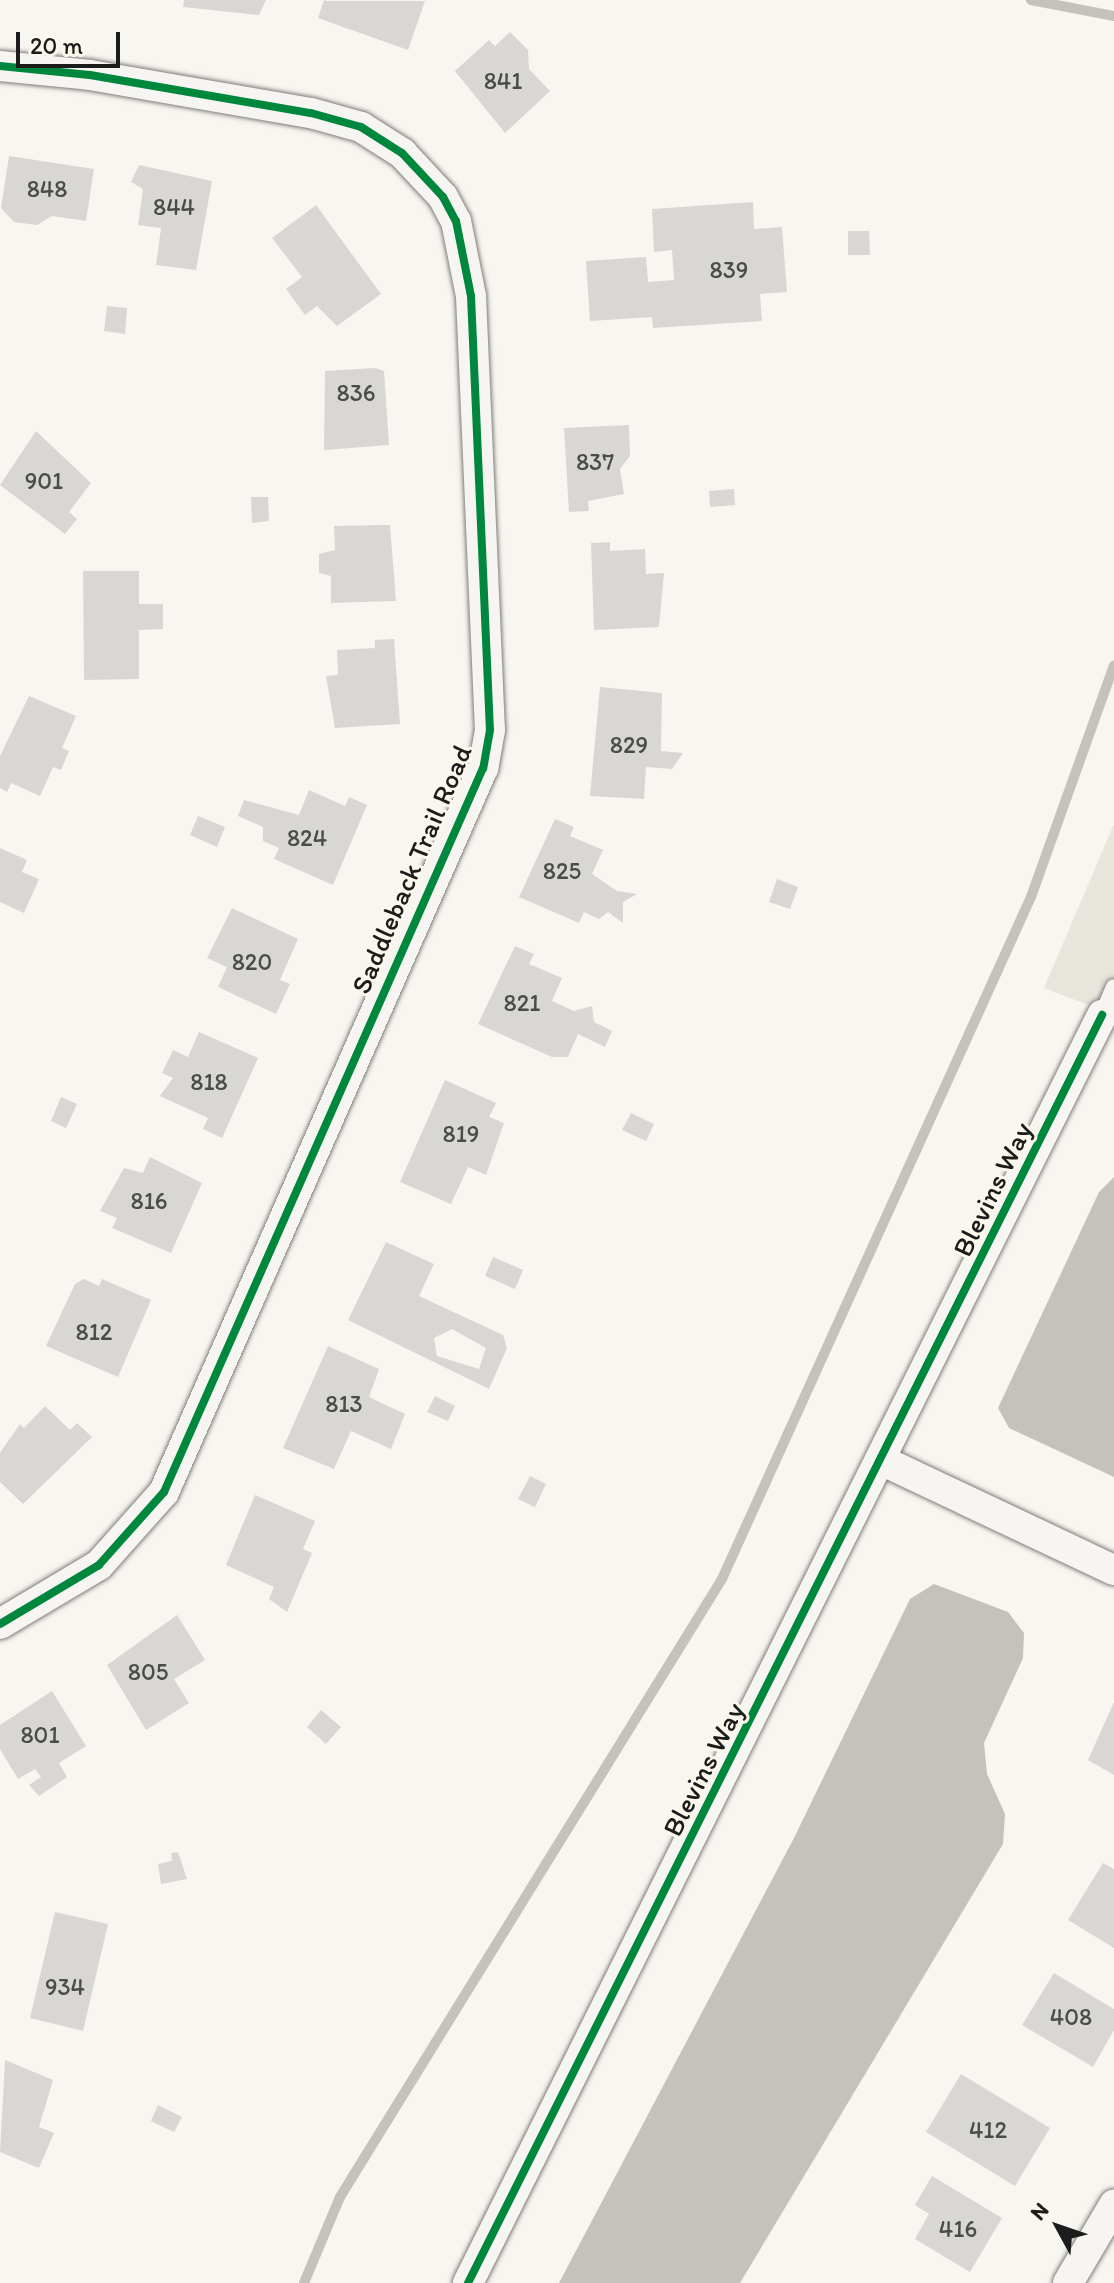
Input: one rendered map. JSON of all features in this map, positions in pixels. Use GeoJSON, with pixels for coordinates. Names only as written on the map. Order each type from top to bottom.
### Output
{"type":"FeatureCollection","features":[{"type":"Feature","properties":{"kind":"street","name":"Saddleback Trail Road"},"geometry":{"type":"LineString","coordinates":[[0,66],[90,75],[324,116],[361,127],[402,153],[443,197],[463,244],[471,296],[490,730],[483,768],[164,1492],[99,1565],[0,1624]]}},
{"type":"Feature","properties":{"kind":"street","name":"Blevins Way"},"geometry":{"type":"LineString","coordinates":[[468,2283],[883,1461],[1102,1015]]}},
{"type":"Feature","properties":{"kind":"street"},"geometry":{"type":"LineString","coordinates":[[883,1461],[1114,1570]]}},
{"type":"Feature","properties":{"kind":"street"},"geometry":{"type":"LineString","coordinates":[[1068,2283],[1114,2205]]}},
{"type":"Feature","properties":{"kind":"lane"},"geometry":{"type":"LineString","coordinates":[[1102,1015],[1114,987]]}},
{"type":"Feature","properties":{"kind":"shaded area"},"geometry":{"type":"Polygon","coordinates":[[[1114,824],[1114,1015],[1044,988],[1114,824]]]}},
{"type":"Feature","properties":{"kind":"shaded area"},"geometry":{"type":"Polygon","coordinates":[[[1114,1177],[1114,1477],[1009,1428],[998,1408],[1099,1192],[1114,1177]]]}},
{"type":"Feature","properties":{"kind":"shaded area"},"geometry":{"type":"Polygon","coordinates":[[[934,1584],[1008,1612],[1024,1633],[1023,1658],[984,1743],[987,1774],[1005,1814],[1003,1844],[740,2283],[559,2283],[794,1838],[910,1599],[934,1584]]]}},
{"type":"Feature","properties":{"kind":"building"},"geometry":{"type":"Polygon","coordinates":[[[184,0],[266,0],[259,15],[183,7],[184,0]]]}},
{"type":"Feature","properties":{"kind":"building"},"geometry":{"type":"Polygon","coordinates":[[[324,0],[425,1],[408,50],[318,18],[324,0]]]}},
{"type":"Feature","properties":{"kind":"building"},"geometry":{"type":"Polygon","coordinates":[[[510,32],[528,50],[529,69],[550,91],[505,133],[455,71],[489,40],[495,46],[510,32]]]}},
{"type":"Feature","properties":{"kind":"building"},"geometry":{"type":"Polygon","coordinates":[[[9,156],[94,169],[86,221],[52,216],[37,225],[14,222],[1,208],[9,156]]]}},
{"type":"Feature","properties":{"kind":"building"},"geometry":{"type":"Polygon","coordinates":[[[139,165],[212,181],[196,270],[156,265],[161,228],[138,225],[143,189],[131,182],[139,165]]]}},
{"type":"Feature","properties":{"kind":"building"},"geometry":{"type":"Polygon","coordinates":[[[753,202],[754,229],[782,227],[787,292],[760,294],[762,321],[653,328],[652,317],[590,321],[586,261],[646,257],[648,282],[674,280],[672,250],[654,252],[652,209],[753,202]]]}},
{"type":"Feature","properties":{"kind":"building"},"geometry":{"type":"Polygon","coordinates":[[[316,205],[381,294],[337,326],[317,306],[305,315],[286,289],[302,277],[272,238],[316,205]]]}},
{"type":"Feature","properties":{"kind":"building"},"geometry":{"type":"Polygon","coordinates":[[[848,231],[869,231],[870,255],[848,255],[848,231]]]}},
{"type":"Feature","properties":{"kind":"building"},"geometry":{"type":"Polygon","coordinates":[[[107,306],[127,308],[125,334],[104,331],[107,306]]]}},
{"type":"Feature","properties":{"kind":"building"},"geometry":{"type":"Polygon","coordinates":[[[375,368],[384,371],[389,445],[324,450],[325,371],[375,368]]]}},
{"type":"Feature","properties":{"kind":"building"},"geometry":{"type":"Polygon","coordinates":[[[629,425],[630,456],[620,469],[624,494],[588,501],[589,511],[569,512],[564,428],[629,425]]]}},
{"type":"Feature","properties":{"kind":"building"},"geometry":{"type":"Polygon","coordinates":[[[36,431],[91,483],[69,512],[77,519],[65,534],[0,485],[36,431]]]}},
{"type":"Feature","properties":{"kind":"building"},"geometry":{"type":"Polygon","coordinates":[[[734,489],[735,505],[710,507],[709,491],[734,489]]]}},
{"type":"Feature","properties":{"kind":"building"},"geometry":{"type":"Polygon","coordinates":[[[251,497],[268,497],[269,521],[252,523],[251,497]]]}},
{"type":"Feature","properties":{"kind":"building"},"geometry":{"type":"Polygon","coordinates":[[[390,525],[396,601],[331,603],[331,576],[319,573],[319,554],[335,550],[334,526],[390,525]]]}},
{"type":"Feature","properties":{"kind":"building"},"geometry":{"type":"Polygon","coordinates":[[[610,542],[610,551],[645,549],[646,574],[664,573],[659,627],[594,630],[591,543],[610,542]]]}},
{"type":"Feature","properties":{"kind":"building"},"geometry":{"type":"Polygon","coordinates":[[[83,571],[139,571],[139,604],[163,604],[163,629],[139,630],[139,679],[84,680],[83,571]]]}},
{"type":"Feature","properties":{"kind":"building"},"geometry":{"type":"Polygon","coordinates":[[[394,639],[400,724],[335,728],[326,676],[338,675],[337,650],[375,648],[375,640],[394,639]]]}},
{"type":"Feature","properties":{"kind":"building"},"geometry":{"type":"Polygon","coordinates":[[[600,687],[662,693],[661,751],[683,753],[672,769],[646,767],[644,799],[590,796],[600,687]]]}},
{"type":"Feature","properties":{"kind":"building"},"geometry":{"type":"Polygon","coordinates":[[[29,696],[76,716],[62,748],[69,751],[61,770],[53,767],[40,796],[11,783],[7,792],[0,788],[0,756],[29,696]]]}},
{"type":"Feature","properties":{"kind":"building"},"geometry":{"type":"Polygon","coordinates":[[[309,790],[345,806],[349,797],[367,805],[333,885],[274,859],[279,848],[263,841],[263,827],[238,816],[244,800],[299,815],[309,790]]]}},
{"type":"Feature","properties":{"kind":"building"},"geometry":{"type":"Polygon","coordinates":[[[198,816],[225,827],[217,847],[190,835],[198,816]]]}},
{"type":"Feature","properties":{"kind":"building"},"geometry":{"type":"Polygon","coordinates":[[[555,819],[574,827],[570,836],[603,850],[592,874],[617,891],[637,894],[623,902],[623,923],[608,912],[599,919],[584,912],[579,923],[519,897],[555,819]]]}},
{"type":"Feature","properties":{"kind":"building"},"geometry":{"type":"Polygon","coordinates":[[[0,848],[27,860],[22,872],[39,879],[24,913],[0,902],[0,848]]]}},
{"type":"Feature","properties":{"kind":"building"},"geometry":{"type":"Polygon","coordinates":[[[777,879],[798,887],[790,909],[769,902],[777,879]]]}},
{"type":"Feature","properties":{"kind":"building"},"geometry":{"type":"Polygon","coordinates":[[[232,908],[298,939],[280,980],[290,984],[276,1014],[218,987],[227,967],[207,958],[232,908]]]}},
{"type":"Feature","properties":{"kind":"building"},"geometry":{"type":"Polygon","coordinates":[[[515,946],[534,954],[529,964],[562,978],[552,1001],[574,1011],[592,1006],[594,1022],[612,1031],[605,1047],[578,1034],[568,1057],[552,1057],[478,1024],[515,946]]]}},
{"type":"Feature","properties":{"kind":"building"},"geometry":{"type":"Polygon","coordinates":[[[199,1032],[258,1058],[222,1138],[203,1129],[208,1118],[160,1096],[173,1078],[162,1073],[173,1050],[188,1057],[199,1032]]]}},
{"type":"Feature","properties":{"kind":"building"},"geometry":{"type":"Polygon","coordinates":[[[445,1080],[496,1103],[489,1117],[504,1123],[486,1175],[468,1167],[451,1204],[400,1182],[445,1080]]]}},
{"type":"Feature","properties":{"kind":"building"},"geometry":{"type":"Polygon","coordinates":[[[61,1097],[77,1104],[66,1128],[51,1121],[61,1097]]]}},
{"type":"Feature","properties":{"kind":"building"},"geometry":{"type":"Polygon","coordinates":[[[631,1113],[654,1124],[646,1141],[622,1130],[631,1113]]]}},
{"type":"Feature","properties":{"kind":"building"},"geometry":{"type":"Polygon","coordinates":[[[150,1157],[202,1183],[171,1253],[112,1228],[117,1218],[100,1211],[124,1168],[143,1173],[150,1157]]]}},
{"type":"Feature","properties":{"kind":"building"},"geometry":{"type":"Polygon","coordinates":[[[386,1242],[434,1264],[419,1296],[503,1335],[507,1348],[489,1389],[348,1320],[386,1242]],[[452,1329],[434,1338],[437,1356],[479,1369],[486,1348],[452,1329]]]}},
{"type":"Feature","properties":{"kind":"building"},"geometry":{"type":"Polygon","coordinates":[[[493,1257],[523,1270],[515,1289],[485,1276],[493,1257]]]}},
{"type":"Feature","properties":{"kind":"building"},"geometry":{"type":"Polygon","coordinates":[[[84,1279],[99,1286],[102,1279],[151,1300],[118,1377],[46,1346],[75,1284],[84,1279]]]}},
{"type":"Feature","properties":{"kind":"building"},"geometry":{"type":"Polygon","coordinates":[[[328,1346],[379,1369],[369,1397],[405,1414],[391,1449],[351,1431],[334,1469],[283,1448],[328,1346]]]}},
{"type":"Feature","properties":{"kind":"building"},"geometry":{"type":"Polygon","coordinates":[[[435,1396],[455,1406],[448,1421],[427,1412],[435,1396]]]}},
{"type":"Feature","properties":{"kind":"building"},"geometry":{"type":"Polygon","coordinates":[[[45,1406],[70,1430],[77,1423],[92,1437],[23,1504],[0,1482],[0,1453],[20,1424],[24,1428],[45,1406]]]}},
{"type":"Feature","properties":{"kind":"building"},"geometry":{"type":"Polygon","coordinates":[[[530,1476],[546,1484],[535,1507],[518,1499],[530,1476]]]}},
{"type":"Feature","properties":{"kind":"building"},"geometry":{"type":"Polygon","coordinates":[[[255,1495],[315,1521],[303,1549],[312,1553],[287,1612],[269,1599],[274,1587],[226,1565],[255,1495]]]}},
{"type":"Feature","properties":{"kind":"building"},"geometry":{"type":"Polygon","coordinates":[[[177,1615],[205,1660],[174,1679],[189,1703],[146,1730],[107,1665],[177,1615]]]}},
{"type":"Feature","properties":{"kind":"building"},"geometry":{"type":"Polygon","coordinates":[[[52,1691],[86,1746],[59,1763],[67,1777],[39,1796],[29,1785],[41,1777],[35,1769],[18,1779],[0,1749],[0,1725],[52,1691]]]}},
{"type":"Feature","properties":{"kind":"building"},"geometry":{"type":"Polygon","coordinates":[[[1114,1702],[1114,1775],[1088,1760],[1114,1702]]]}},
{"type":"Feature","properties":{"kind":"building"},"geometry":{"type":"Polygon","coordinates":[[[321,1710],[341,1727],[326,1744],[307,1727],[321,1710]]]}},
{"type":"Feature","properties":{"kind":"building"},"geometry":{"type":"Polygon","coordinates":[[[178,1852],[187,1879],[161,1884],[158,1864],[172,1861],[171,1853],[178,1852]]]}},
{"type":"Feature","properties":{"kind":"building"},"geometry":{"type":"Polygon","coordinates":[[[1103,1863],[1114,1869],[1114,1948],[1068,1920],[1103,1863]]]}},
{"type":"Feature","properties":{"kind":"building"},"geometry":{"type":"Polygon","coordinates":[[[55,1912],[108,1924],[83,2031],[30,2018],[55,1912]]]}},
{"type":"Feature","properties":{"kind":"building"},"geometry":{"type":"Polygon","coordinates":[[[1054,1973],[1114,2009],[1114,2030],[1093,2067],[1022,2025],[1054,1973]]]}},
{"type":"Feature","properties":{"kind":"building"},"geometry":{"type":"Polygon","coordinates":[[[5,2060],[53,2080],[39,2127],[54,2133],[39,2168],[0,2152],[5,2060]]]}},
{"type":"Feature","properties":{"kind":"building"},"geometry":{"type":"Polygon","coordinates":[[[961,2074],[1050,2128],[1015,2186],[926,2132],[961,2074]]]}},
{"type":"Feature","properties":{"kind":"building"},"geometry":{"type":"Polygon","coordinates":[[[158,2105],[182,2117],[174,2132],[151,2121],[158,2105]]]}},
{"type":"Feature","properties":{"kind":"building"},"geometry":{"type":"Polygon","coordinates":[[[932,2176],[1002,2218],[970,2272],[915,2239],[929,2214],[915,2205],[932,2176]]]}},
{"type":"Feature","properties":{"kind":"waterway"},"geometry":{"type":"LineString","coordinates":[[1031,0],[1114,16]]}},
{"type":"Feature","properties":{"kind":"waterway"},"geometry":{"type":"LineString","coordinates":[[304,2283],[340,2197],[722,1579],[1031,897],[1114,665]]}},
{"type":"Feature","properties":{"kind":"cycle path"},"geometry":{"type":"LineString","coordinates":[[0,66],[90,75],[311,113],[361,127],[402,153],[443,197],[456,221],[471,296],[490,730],[483,768],[164,1492],[99,1565],[0,1624]]}},
{"type":"Feature","properties":{"kind":"cycle path"},"geometry":{"type":"LineString","coordinates":[[468,2283],[1102,1015]]}}]}
